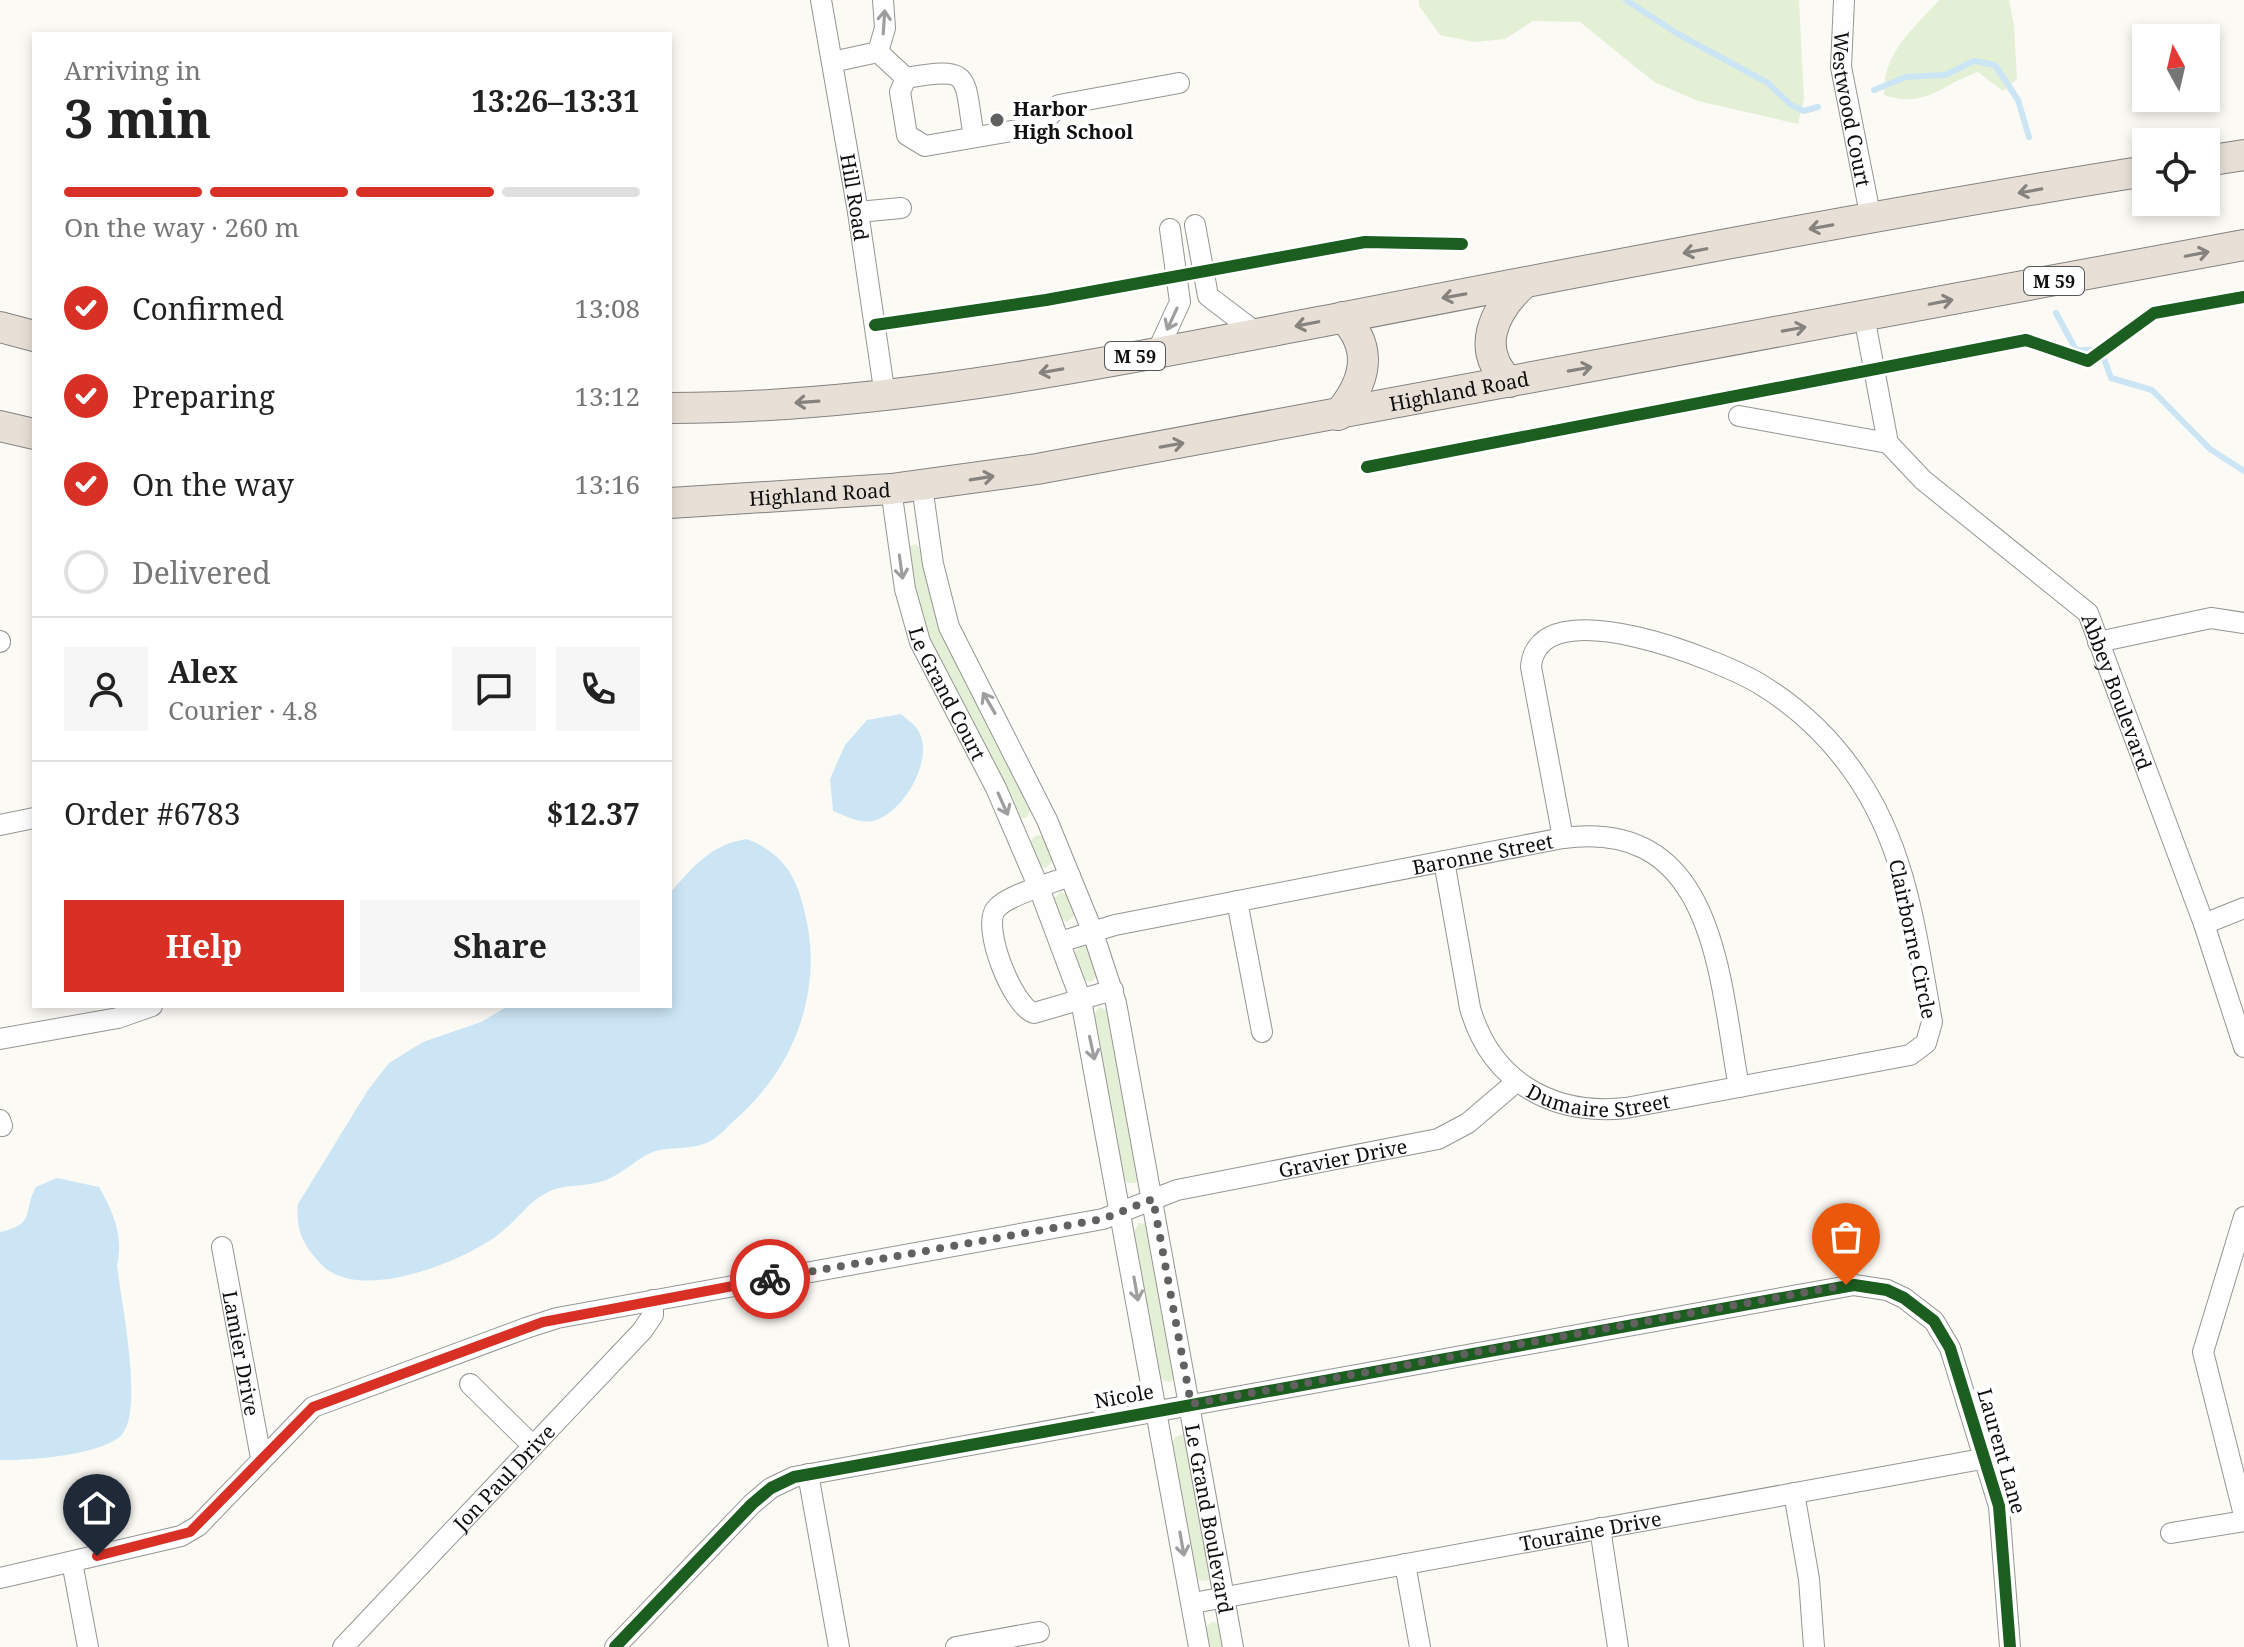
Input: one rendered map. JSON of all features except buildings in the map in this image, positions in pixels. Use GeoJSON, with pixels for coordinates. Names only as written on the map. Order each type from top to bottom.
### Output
{"type":"FeatureCollection","features":[{"type":"Feature","properties":{"kind":"highway"},"geometry":{"type":"LineString","coordinates":[[2220,159],[2244,155]]}},
{"type":"Feature","properties":{"kind":"highway","name":"M 59"},"geometry":{"type":"LineString","coordinates":[[672,408],[885,396],[1258,334],[2132,173]]}},
{"type":"Feature","properties":{"kind":"highway","name":"Highland Road"},"geometry":{"type":"LineString","coordinates":[[672,503],[891,489],[1037,469],[2244,245]]}},
{"type":"Feature","properties":{"kind":"highway"},"geometry":{"type":"LineString","coordinates":[[1509,382],[1493,363],[1490,338],[1499,311],[1524,283]]}},
{"type":"Feature","properties":{"kind":"highway"},"geometry":{"type":"LineString","coordinates":[[1338,415],[1358,389],[1365,361],[1358,336],[1343,317]]}},
{"type":"Feature","properties":{"kind":"highway"},"geometry":{"type":"LineString","coordinates":[[0,327],[32,335]]}},
{"type":"Feature","properties":{"kind":"highway"},"geometry":{"type":"LineString","coordinates":[[0,426],[32,434]]}},
{"type":"Feature","properties":{"kind":"street","name":"Hill Road"},"geometry":{"type":"LineString","coordinates":[[821,0],[858,212],[885,396]]}},
{"type":"Feature","properties":{"kind":"street"},"geometry":{"type":"LineString","coordinates":[[878,52],[885,28],[883,0]]}},
{"type":"Feature","properties":{"kind":"street","name":"Westwood Court"},"geometry":{"type":"LineString","coordinates":[[1844,0],[1841,67],[1871,219]]}},
{"type":"Feature","properties":{"kind":"street"},"geometry":{"type":"LineString","coordinates":[[832,62],[878,52]]}},
{"type":"Feature","properties":{"kind":"street"},"geometry":{"type":"LineString","coordinates":[[878,52],[906,78]]}},
{"type":"Feature","properties":{"kind":"street"},"geometry":{"type":"LineString","coordinates":[[906,78],[948,71],[958,75],[965,87],[974,137]]}},
{"type":"Feature","properties":{"kind":"street"},"geometry":{"type":"LineString","coordinates":[[906,78],[900,92],[907,135],[925,146],[1040,126],[1059,105],[1179,83]]}},
{"type":"Feature","properties":{"kind":"street"},"geometry":{"type":"LineString","coordinates":[[858,212],[901,208]]}},
{"type":"Feature","properties":{"kind":"street"},"geometry":{"type":"LineString","coordinates":[[1195,225],[1208,296],[1258,334]]}},
{"type":"Feature","properties":{"kind":"street"},"geometry":{"type":"LineString","coordinates":[[1157,352],[1180,302],[1170,229]]}},
{"type":"Feature","properties":{"kind":"street"},"geometry":{"type":"LineString","coordinates":[[1739,416],[1888,443],[1864,316]]}},
{"type":"Feature","properties":{"kind":"street","name":"Abbey Boulevard"},"geometry":{"type":"LineString","coordinates":[[1888,443],[1923,480],[2088,613],[2204,924],[2244,1047]]}},
{"type":"Feature","properties":{"kind":"street","name":"Le Grand Court"},"geometry":{"type":"LineString","coordinates":[[922,486],[933,564],[949,627],[1047,820],[1113,990],[1153,1199]]}},
{"type":"Feature","properties":{"kind":"street","name":"Le Grand Court"},"geometry":{"type":"LineString","coordinates":[[891,489],[905,589],[920,642],[1015,833],[1081,1000],[1122,1212]]}},
{"type":"Feature","properties":{"kind":"street"},"geometry":{"type":"LineString","coordinates":[[2098,642],[2211,618],[2244,623]]}},
{"type":"Feature","properties":{"kind":"street","name":"Clairborne Circle"},"geometry":{"type":"LineString","coordinates":[[1563,838],[1531,667],[1536,649],[1543,640],[1557,634],[1586,633],[1665,642],[1726,665],[1764,686],[1802,715],[1836,749],[1866,791],[1889,834],[1907,889],[1932,1022],[1928,1040],[1919,1051]]}},
{"type":"Feature","properties":{"kind":"street"},"geometry":{"type":"LineString","coordinates":[[0,825],[32,818]]}},
{"type":"Feature","properties":{"kind":"street"},"geometry":{"type":"LineString","coordinates":[[1015,833],[1047,820]]}},
{"type":"Feature","properties":{"kind":"street","name":"Baronne Street"},"geometry":{"type":"LineString","coordinates":[[1060,942],[1092,930],[1563,838],[1597,837],[1627,842],[1663,861],[1689,887],[1708,924],[1739,1087]]}},
{"type":"Feature","properties":{"kind":"street","name":"Dumaire Street"},"geometry":{"type":"LineString","coordinates":[[1444,861],[1473,1020],[1490,1053],[1516,1082],[1544,1099],[1588,1109],[1626,1108],[1919,1051]]}},
{"type":"Feature","properties":{"kind":"street"},"geometry":{"type":"LineString","coordinates":[[1070,876],[1004,902],[991,920],[991,931],[1014,995],[1022,1007],[1034,1013],[1113,990]]}},
{"type":"Feature","properties":{"kind":"street"},"geometry":{"type":"LineString","coordinates":[[1237,901],[1262,1032]]}},
{"type":"Feature","properties":{"kind":"street"},"geometry":{"type":"LineString","coordinates":[[2204,924],[2244,908]]}},
{"type":"Feature","properties":{"kind":"street"},"geometry":{"type":"LineString","coordinates":[[0,1039],[118,1018],[146,1008]]}},
{"type":"Feature","properties":{"kind":"street","name":"Gravier Drive"},"geometry":{"type":"LineString","coordinates":[[0,1578],[170,1540],[190,1532],[306,1412],[543,1322],[1103,1219],[1177,1190],[1438,1139],[1468,1123],[1516,1082]]}},
{"type":"Feature","properties":{"kind":"street","name":"Le Grand Boulevard"},"geometry":{"type":"LineString","coordinates":[[1153,1199],[1233,1647]]}},
{"type":"Feature","properties":{"kind":"street","name":"Le Grand Boulevard"},"geometry":{"type":"LineString","coordinates":[[1122,1212],[1199,1647]]}},
{"type":"Feature","properties":{"kind":"street"},"geometry":{"type":"LineString","coordinates":[[2171,1533],[2244,1518],[2203,1352],[2244,1217]]}},
{"type":"Feature","properties":{"kind":"street","name":"Lamier Drive"},"geometry":{"type":"LineString","coordinates":[[222,1247],[261,1458]]}},
{"type":"Feature","properties":{"kind":"street","name":"Nicole"},"geometry":{"type":"LineString","coordinates":[[615,1647],[760,1496],[781,1482],[808,1474],[1838,1286],[1870,1286],[1896,1293],[1934,1321]]}},
{"type":"Feature","properties":{"kind":"street","name":"Jon Paul Drive"},"geometry":{"type":"LineString","coordinates":[[343,1647],[650,1322],[653,1300]]}},
{"type":"Feature","properties":{"kind":"street","name":"Laurent Lane"},"geometry":{"type":"LineString","coordinates":[[1934,1321],[1950,1348],[1987,1458],[2002,1524],[2010,1647]]}},
{"type":"Feature","properties":{"kind":"street"},"geometry":{"type":"LineString","coordinates":[[470,1384],[533,1446]]}},
{"type":"Feature","properties":{"kind":"street","name":"Touraine Drive"},"geometry":{"type":"LineString","coordinates":[[1193,1603],[1987,1458]]}},
{"type":"Feature","properties":{"kind":"street"},"geometry":{"type":"LineString","coordinates":[[808,1474],[839,1647]]}},
{"type":"Feature","properties":{"kind":"street"},"geometry":{"type":"LineString","coordinates":[[1794,1493],[1809,1579],[1814,1647]]}},
{"type":"Feature","properties":{"kind":"street"},"geometry":{"type":"LineString","coordinates":[[1600,1528],[1618,1647]]}},
{"type":"Feature","properties":{"kind":"street"},"geometry":{"type":"LineString","coordinates":[[72,1562],[88,1647]]}},
{"type":"Feature","properties":{"kind":"street"},"geometry":{"type":"LineString","coordinates":[[1405,1564],[1420,1647]]}},
{"type":"Feature","properties":{"kind":"street"},"geometry":{"type":"LineString","coordinates":[[956,1647],[1039,1632]]}},
{"type":"Feature","properties":{"kind":"green space"},"geometry":{"type":"Polygon","coordinates":[[[1419,0],[1799,0],[1804,99],[1798,124],[1698,101],[1654,82],[1580,22],[1533,21],[1505,39],[1474,42],[1440,35],[1419,6],[1419,0]]]}},
{"type":"Feature","properties":{"kind":"green space"},"geometry":{"type":"Polygon","coordinates":[[[1939,0],[2009,0],[2014,25],[2017,79],[2003,91],[1978,72],[1922,97],[1898,99],[1884,95],[1888,67],[1894,55],[1939,0]]]}},
{"type":"Feature","properties":{"kind":"green space"},"geometry":{"type":"Polygon","coordinates":[[[915,544],[921,548],[1032,809],[1026,818],[1019,818],[932,648],[917,603],[908,547],[915,544]]]}},
{"type":"Feature","properties":{"kind":"green space"},"geometry":{"type":"Polygon","coordinates":[[[1037,835],[1044,837],[1053,861],[1046,868],[1038,865],[1029,842],[1037,835]]]}},
{"type":"Feature","properties":{"kind":"green space"},"geometry":{"type":"Polygon","coordinates":[[[1060,892],[1067,895],[1075,915],[1067,922],[1060,919],[1053,899],[1060,892]]]}},
{"type":"Feature","properties":{"kind":"green space"},"geometry":{"type":"Polygon","coordinates":[[[1082,945],[1089,948],[1098,975],[1091,982],[1083,980],[1074,953],[1082,945]]]}},
{"type":"Feature","properties":{"kind":"green space"},"geometry":{"type":"Polygon","coordinates":[[[1099,1007],[1109,1011],[1140,1178],[1135,1183],[1127,1183],[1123,1176],[1093,1017],[1099,1007]]]}},
{"type":"Feature","properties":{"kind":"green space"},"geometry":{"type":"Polygon","coordinates":[[[1139,1223],[1147,1224],[1176,1377],[1171,1382],[1164,1381],[1159,1375],[1134,1232],[1139,1223]]]}},
{"type":"Feature","properties":{"kind":"green space"},"geometry":{"type":"Polygon","coordinates":[[[1185,1436],[1211,1580],[1200,1581],[1196,1575],[1172,1444],[1175,1437],[1185,1436]]]}},
{"type":"Feature","properties":{"kind":"green space"},"geometry":{"type":"Polygon","coordinates":[[[1212,1622],[1219,1623],[1225,1647],[1207,1647],[1206,1627],[1212,1622]]]}},
{"type":"Feature","properties":{"kind":"water"},"geometry":{"type":"Polygon","coordinates":[[[901,714],[918,729],[923,743],[919,770],[906,796],[887,815],[876,820],[854,819],[833,811],[830,779],[845,745],[867,720],[901,714]]]}},
{"type":"Feature","properties":{"kind":"water"},"geometry":{"type":"Polygon","coordinates":[[[747,839],[762,846],[774,854],[791,874],[805,913],[811,955],[810,981],[797,1032],[773,1078],[756,1099],[708,1142],[656,1151],[603,1181],[550,1191],[482,1245],[436,1267],[383,1280],[358,1280],[337,1275],[320,1263],[302,1236],[298,1204],[368,1090],[389,1063],[423,1042],[481,1022],[505,1008],[672,1008],[672,891],[713,851],[747,839]]]}},
{"type":"Feature","properties":{"kind":"water"},"geometry":{"type":"Polygon","coordinates":[[[57,1178],[99,1187],[116,1224],[119,1244],[117,1265],[131,1378],[129,1420],[123,1433],[101,1447],[46,1458],[0,1460],[0,1232],[24,1221],[36,1187],[57,1178]]]}},
{"type":"Feature","properties":{"kind":"waterway"},"geometry":{"type":"LineString","coordinates":[[1626,0],[1678,34],[1768,83],[1791,105],[1804,111],[1818,107]]}},
{"type":"Feature","properties":{"kind":"waterway"},"geometry":{"type":"LineString","coordinates":[[1874,90],[1906,77],[1945,75],[1974,61],[1995,65],[2018,100],[2029,137]]}},
{"type":"Feature","properties":{"kind":"waterway"},"geometry":{"type":"LineString","coordinates":[[2056,313],[2076,350],[2101,350],[2111,378],[2152,390],[2210,449],[2244,471]]}},
{"type":"Feature","properties":{"kind":"cycle path"},"geometry":{"type":"LineString","coordinates":[[875,325],[1046,300],[1365,242],[1462,244]]}},
{"type":"Feature","properties":{"kind":"cycle path"},"geometry":{"type":"LineString","coordinates":[[1367,467],[2026,340],[2088,361],[2154,313],[2244,297]]}},
{"type":"Feature","properties":{"kind":"cycle path"},"geometry":{"type":"LineString","coordinates":[[615,1647],[752,1504],[771,1488],[794,1477],[1854,1285],[1887,1290],[1904,1298],[1934,1321],[1950,1348],[1999,1506],[2010,1647]]}},
{"type":"Feature","properties":{"kind":"way so far"},"geometry":{"type":"LineString","coordinates":[[770,1279],[1103,1219],[1153,1199],[1191,1404],[1846,1285]]}},
{"type":"Feature","properties":{"kind":"place","name":"Harbor High School"},"geometry":{"type":"Point","coordinates":[997,120]}},
{"type":"Feature","properties":{"kind":"route"},"geometry":{"type":"LineString","coordinates":[[97,1556],[170,1540],[190,1532],[313,1407],[557,1318],[770,1279]]}}]}
